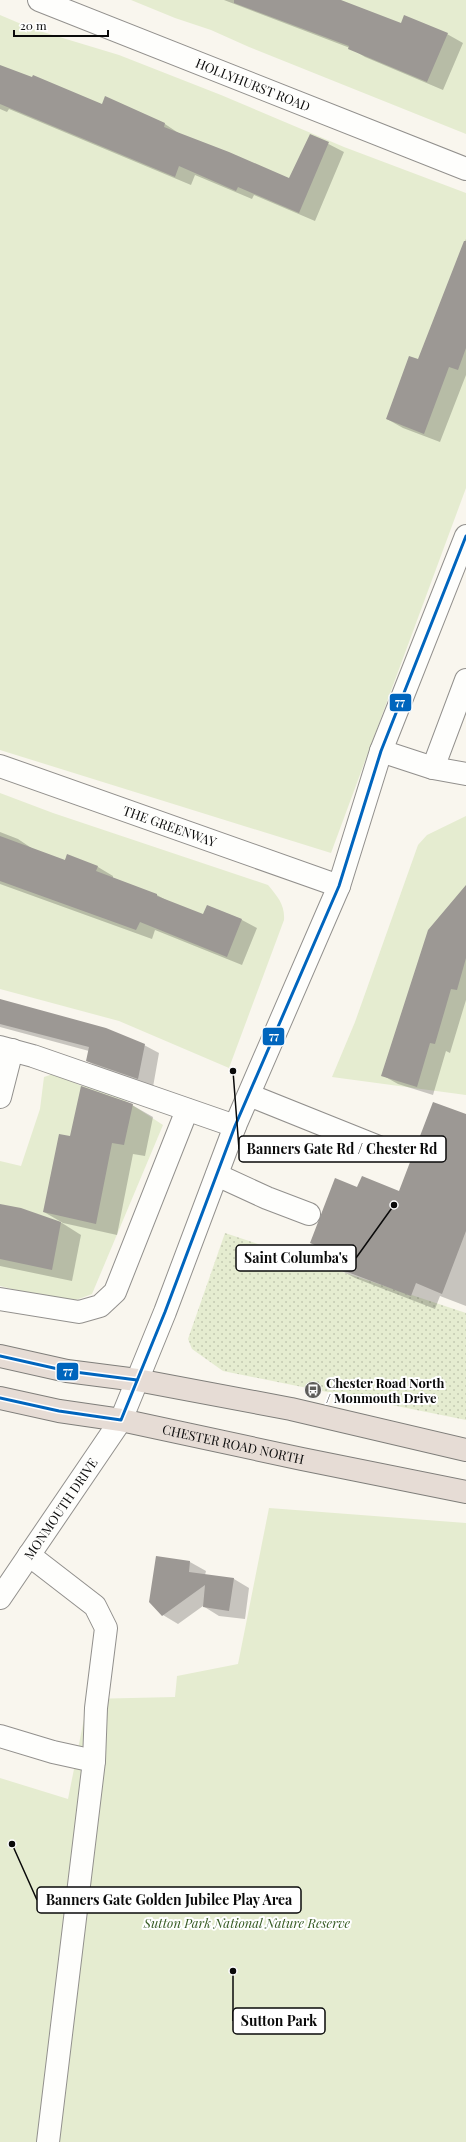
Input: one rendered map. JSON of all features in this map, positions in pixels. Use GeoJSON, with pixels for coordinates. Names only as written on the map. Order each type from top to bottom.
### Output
{"type":"FeatureCollection","features":[{"type":"Feature","properties":{"kind":"highway"},"geometry":{"type":"LineString","coordinates":[[0,1356],[67,1371],[137,1380],[291,1409],[466,1450]]}},
{"type":"Feature","properties":{"kind":"highway","name":"CHESTER ROAD NORTH"},"geometry":{"type":"LineString","coordinates":[[0,1398],[59,1411],[120,1420],[466,1492]]}},
{"type":"Feature","properties":{"kind":"street","name":"HOLLYHURST ROAD"},"geometry":{"type":"LineString","coordinates":[[39,0],[466,169]]}},
{"type":"Feature","properties":{"kind":"street","name":"MONMOUTH DRIVE"},"geometry":{"type":"LineString","coordinates":[[0,1598],[120,1420],[137,1380],[235,1126],[339,886],[381,751],[466,536]]}},
{"type":"Feature","properties":{"kind":"street"},"geometry":{"type":"LineString","coordinates":[[433,768],[466,680]]}},
{"type":"Feature","properties":{"kind":"street"},"geometry":{"type":"LineString","coordinates":[[381,751],[433,768],[466,774]]}},
{"type":"Feature","properties":{"kind":"street","name":"THE GREENWAY"},"geometry":{"type":"LineString","coordinates":[[0,766],[339,886]]}},
{"type":"Feature","properties":{"kind":"street"},"geometry":{"type":"LineString","coordinates":[[0,1097],[6,1049],[33,1056],[235,1126]]}},
{"type":"Feature","properties":{"kind":"street"},"geometry":{"type":"LineString","coordinates":[[249,1095],[386,1150]]}},
{"type":"Feature","properties":{"kind":"street"},"geometry":{"type":"LineString","coordinates":[[0,1299],[79,1312],[100,1306],[115,1292],[187,1110]]}},
{"type":"Feature","properties":{"kind":"street"},"geometry":{"type":"LineString","coordinates":[[217,1175],[267,1198],[310,1214]]}},
{"type":"Feature","properties":{"kind":"street"},"geometry":{"type":"LineString","coordinates":[[29,1555],[95,1606],[106,1628],[96,1708],[94,1761],[48,2142]]}},
{"type":"Feature","properties":{"kind":"street"},"geometry":{"type":"LineString","coordinates":[[0,1736],[53,1752],[94,1761]]}},
{"type":"Feature","properties":{"kind":"green space"},"geometry":{"type":"Polygon","coordinates":[[[131,0],[466,0],[466,134],[249,47],[211,30],[175,18],[131,0]]]}},
{"type":"Feature","properties":{"kind":"green space"},"geometry":{"type":"Polygon","coordinates":[[[0,15],[33,29],[119,55],[221,95],[344,147],[466,193],[466,488],[331,853],[0,750],[0,15]]]}},
{"type":"Feature","properties":{"kind":"green space"},"geometry":{"type":"Polygon","coordinates":[[[0,793],[53,813],[268,885],[278,897],[282,905],[284,920],[229,1068],[119,1021],[0,989],[0,793]]]}},
{"type":"Feature","properties":{"kind":"green space"},"geometry":{"type":"Polygon","coordinates":[[[466,816],[466,1095],[332,1077],[355,1022],[418,845],[427,835],[466,816]]]}},
{"type":"Feature","properties":{"kind":"green space"},"geometry":{"type":"Polygon","coordinates":[[[56,1073],[79,1085],[112,1092],[163,1125],[92,1294],[68,1303],[0,1286],[0,1161],[21,1166],[40,1109],[44,1077],[56,1073]]]}},
{"type":"Feature","properties":{"kind":"green space"},"geometry":{"type":"Polygon","coordinates":[[[225,1233],[466,1313],[466,1420],[223,1371],[192,1349],[188,1339],[225,1233]]]}},
{"type":"Feature","properties":{"kind":"green space","name":"Sutton Park National Nature Reserve"},"geometry":{"type":"Polygon","coordinates":[[[269,1508],[466,1523],[466,2142],[0,2142],[0,1778],[68,1799],[88,1699],[175,1697],[177,1676],[238,1664],[269,1508]]]}},
{"type":"Feature","properties":{"kind":"building"},"geometry":{"type":"Polygon","coordinates":[[[234,0],[341,0],[401,23],[404,15],[448,33],[427,82],[348,49],[349,46],[234,3],[234,0]]]}},
{"type":"Feature","properties":{"kind":"building"},"geometry":{"type":"Polygon","coordinates":[[[0,65],[32,77],[33,75],[102,104],[105,96],[165,123],[164,127],[229,152],[289,178],[310,134],[329,142],[299,213],[238,187],[236,191],[179,166],[175,177],[0,104],[0,65]]]}},
{"type":"Feature","properties":{"kind":"building"},"geometry":{"type":"Polygon","coordinates":[[[464,241],[466,241],[466,348],[458,370],[449,367],[424,434],[386,419],[409,356],[418,359],[464,241]]]}},
{"type":"Feature","properties":{"kind":"building"},"geometry":{"type":"Polygon","coordinates":[[[0,836],[65,860],[67,854],[98,866],[96,871],[157,894],[157,896],[203,914],[207,905],[242,919],[227,957],[140,922],[136,930],[0,881],[0,836]]]}},
{"type":"Feature","properties":{"kind":"building"},"geometry":{"type":"Polygon","coordinates":[[[466,885],[466,958],[457,990],[451,989],[435,1044],[430,1043],[417,1087],[381,1076],[428,930],[466,885]]]}},
{"type":"Feature","properties":{"kind":"building"},"geometry":{"type":"Polygon","coordinates":[[[0,999],[106,1028],[145,1044],[138,1079],[86,1061],[89,1047],[0,1024],[0,999]]]}},
{"type":"Feature","properties":{"kind":"building"},"geometry":{"type":"Polygon","coordinates":[[[81,1086],[133,1104],[124,1145],[112,1143],[96,1224],[43,1212],[59,1134],[70,1136],[81,1086]]]}},
{"type":"Feature","properties":{"kind":"building"},"geometry":{"type":"Polygon","coordinates":[[[433,1102],[466,1114],[466,1231],[442,1294],[416,1283],[411,1296],[329,1265],[334,1252],[310,1243],[335,1178],[357,1187],[362,1176],[399,1191],[433,1102]]]}},
{"type":"Feature","properties":{"kind":"building"},"geometry":{"type":"Polygon","coordinates":[[[0,1204],[21,1208],[61,1222],[52,1270],[0,1259],[0,1204]]]}},
{"type":"Feature","properties":{"kind":"building"},"geometry":{"type":"Polygon","coordinates":[[[156,1556],[190,1561],[189,1572],[234,1578],[229,1611],[203,1607],[205,1585],[162,1616],[149,1602],[156,1556]]]}},
{"type":"Feature","properties":{"kind":"transit line","name":"77"},"geometry":{"type":"LineString","coordinates":[[0,1398],[59,1411],[121,1420],[165,1312],[235,1126],[339,886],[381,751],[466,536]]}},
{"type":"Feature","properties":{"kind":"transit line","name":"77"},"geometry":{"type":"LineString","coordinates":[[0,1356],[67,1371],[137,1380]]}},
{"type":"Feature","properties":{"kind":"place","name":"Banners Gate Rd / Chester Rd"},"geometry":{"type":"Point","coordinates":[233,1071]}},
{"type":"Feature","properties":{"kind":"place","name":"Saint Columba's"},"geometry":{"type":"Point","coordinates":[394,1205]}},
{"type":"Feature","properties":{"kind":"place","name":"Chester Road North / Monmouth Drive"},"geometry":{"type":"Point","coordinates":[313,1390]}},
{"type":"Feature","properties":{"kind":"place","name":"Banners Gate Golden Jubilee Play Area"},"geometry":{"type":"Point","coordinates":[12,1844]}},
{"type":"Feature","properties":{"kind":"place","name":"Sutton Park"},"geometry":{"type":"Point","coordinates":[233,1971]}}]}
